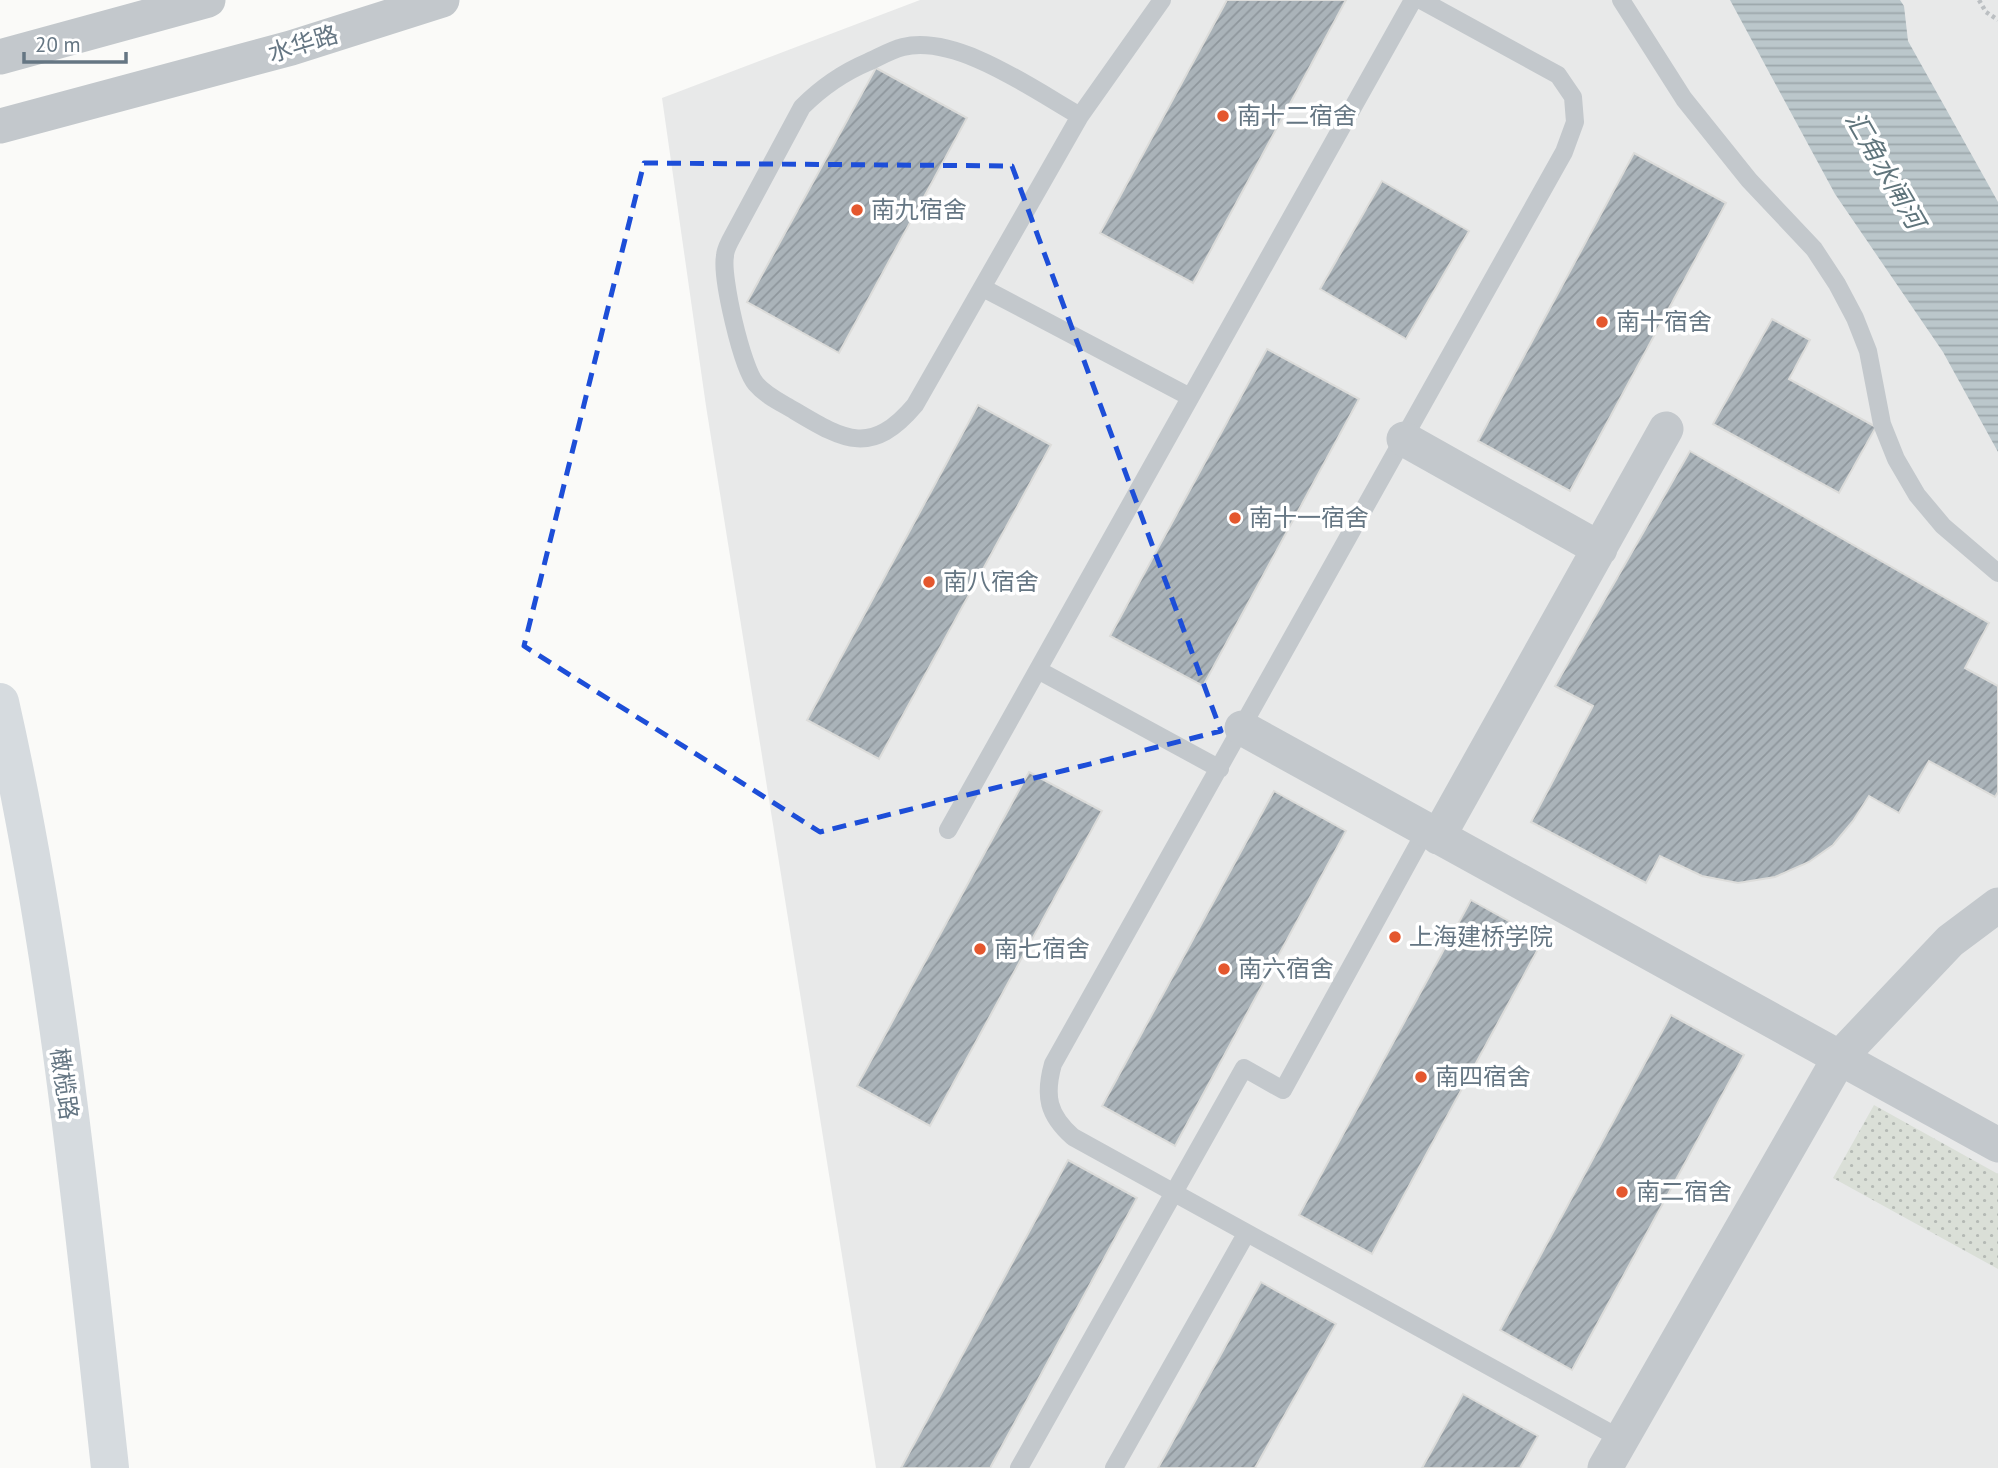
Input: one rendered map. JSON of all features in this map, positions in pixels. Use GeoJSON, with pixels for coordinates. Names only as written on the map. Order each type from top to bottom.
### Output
{"type":"FeatureCollection","features":[{"type":"Feature","properties":{"kind":"main road","name":"橄榄路"},"geometry":{"type":"LineString","coordinates":[[0,702],[15,768],[47,954],[86,1247],[110,1468]]}},
{"type":"Feature","properties":{"kind":"street"},"geometry":{"type":"LineString","coordinates":[[0,57],[208,0]]}},
{"type":"Feature","properties":{"kind":"street","name":"水华路"},"geometry":{"type":"LineString","coordinates":[[0,126],[291,48],[442,0]]}},
{"type":"Feature","properties":{"kind":"street"},"geometry":{"type":"LineString","coordinates":[[1432,834],[1600,549],[1666,429]]}},
{"type":"Feature","properties":{"kind":"street"},"geometry":{"type":"LineString","coordinates":[[1404,439],[1600,549]]}},
{"type":"Feature","properties":{"kind":"street"},"geometry":{"type":"LineString","coordinates":[[1242,728],[1998,1145]]}},
{"type":"Feature","properties":{"kind":"street"},"geometry":{"type":"LineString","coordinates":[[1613,1454],[1840,1057],[1950,941],[1998,905]]}},
{"type":"Feature","properties":{"kind":"lane"},"geometry":{"type":"LineString","coordinates":[[1080,116],[975,57],[925,45],[902,47],[849,70],[830,82],[802,107],[724,256],[724,270],[737,333],[754,383],[826,429],[848,438],[867,439],[886,433],[901,423],[915,405],[1080,116],[1162,0]]}},
{"type":"Feature","properties":{"kind":"lane"},"geometry":{"type":"LineString","coordinates":[[948,830],[1413,0]]}},
{"type":"Feature","properties":{"kind":"lane"},"geometry":{"type":"LineString","coordinates":[[1421,0],[1558,75],[1573,97],[1575,122],[1564,152],[1053,1064],[1048,1083],[1049,1101],[1054,1116],[1073,1138],[1246,1234],[1613,1454]]}},
{"type":"Feature","properties":{"kind":"lane"},"geometry":{"type":"LineString","coordinates":[[1621,0],[1684,99],[1749,180],[1814,249],[1837,284],[1868,351],[1882,424],[1896,459],[1917,495],[1943,526],[1998,573]]}},
{"type":"Feature","properties":{"kind":"lane"},"geometry":{"type":"LineString","coordinates":[[983,288],[1190,397]]}},
{"type":"Feature","properties":{"kind":"lane"},"geometry":{"type":"LineString","coordinates":[[1038,670],[1220,769]]}},
{"type":"Feature","properties":{"kind":"lane"},"geometry":{"type":"LineString","coordinates":[[1019,1468],[1244,1068],[1283,1090],[1432,834]]}},
{"type":"Feature","properties":{"kind":"lane"},"geometry":{"type":"LineString","coordinates":[[1114,1468],[1246,1234]]}},
{"type":"Feature","properties":{"kind":"path"},"geometry":{"type":"LineString","coordinates":[[1979,0],[1986,12],[1998,20]]}},
{"type":"Feature","properties":{"kind":"highlighted area"},"geometry":{"type":"Polygon","coordinates":[[[644,163],[1012,166],[1221,731],[820,832],[524,646],[644,163]]]}},
{"type":"Feature","properties":{"kind":"shaded area","name":"上海建桥学院"},"geometry":{"type":"Polygon","coordinates":[[[920,0],[1998,0],[1998,1468],[876,1468],[706,406],[662,98],[920,0]]]}},
{"type":"Feature","properties":{"kind":"shaded area"},"geometry":{"type":"Polygon","coordinates":[[[1874,1105],[1998,1174],[1998,1269],[1833,1178],[1874,1105]]]}},
{"type":"Feature","properties":{"kind":"water","name":"汇角水闸河"},"geometry":{"type":"Polygon","coordinates":[[[1730,0],[1900,0],[1904,6],[1908,41],[1998,202],[1998,452],[1943,352],[1835,194],[1730,0]]]}},
{"type":"Feature","properties":{"kind":"building","name":"南十二宿舍"},"geometry":{"type":"Polygon","coordinates":[[[1227,0],[1346,0],[1193,283],[1100,233],[1227,0]]]}},
{"type":"Feature","properties":{"kind":"building","name":"南九宿舍"},"geometry":{"type":"Polygon","coordinates":[[[876,68],[967,118],[839,353],[747,302],[876,68]]]}},
{"type":"Feature","properties":{"kind":"building","name":"南十宿舍"},"geometry":{"type":"Polygon","coordinates":[[[1634,153],[1726,203],[1570,491],[1478,441],[1634,153]]]}},
{"type":"Feature","properties":{"kind":"building"},"geometry":{"type":"Polygon","coordinates":[[[1382,181],[1469,231],[1406,339],[1320,289],[1382,181]]]}},
{"type":"Feature","properties":{"kind":"building"},"geometry":{"type":"Polygon","coordinates":[[[1772,319],[1810,340],[1789,379],[1876,427],[1839,493],[1713,424],[1772,319]]]}},
{"type":"Feature","properties":{"kind":"building","name":"南十一宿舍"},"geometry":{"type":"Polygon","coordinates":[[[1267,349],[1359,399],[1203,686],[1110,636],[1267,349]]]}},
{"type":"Feature","properties":{"kind":"building","name":"南八宿舍"},"geometry":{"type":"Polygon","coordinates":[[[978,405],[1051,445],[879,759],[807,720],[978,405]]]}},
{"type":"Feature","properties":{"kind":"building"},"geometry":{"type":"Polygon","coordinates":[[[1690,451],[1989,623],[1965,668],[1998,686],[1998,792],[1995,797],[1929,761],[1899,813],[1869,796],[1833,845],[1809,862],[1775,877],[1738,883],[1702,876],[1660,856],[1646,883],[1531,822],[1593,706],[1555,686],[1690,451]]]}},
{"type":"Feature","properties":{"kind":"building","name":"南七宿舍"},"geometry":{"type":"Polygon","coordinates":[[[1029,772],[1102,811],[930,1126],[857,1086],[1029,772]]]}},
{"type":"Feature","properties":{"kind":"building","name":"南六宿舍"},"geometry":{"type":"Polygon","coordinates":[[[1274,791],[1346,831],[1175,1146],[1102,1106],[1274,791]]]}},
{"type":"Feature","properties":{"kind":"building","name":"南四宿舍"},"geometry":{"type":"Polygon","coordinates":[[[1471,900],[1543,940],[1372,1254],[1299,1215],[1471,900]]]}},
{"type":"Feature","properties":{"kind":"building","name":"南二宿舍"},"geometry":{"type":"Polygon","coordinates":[[[1671,1015],[1744,1055],[1572,1370],[1500,1330],[1671,1015]]]}},
{"type":"Feature","properties":{"kind":"building"},"geometry":{"type":"Polygon","coordinates":[[[1068,1160],[1137,1198],[990,1468],[901,1468],[1068,1160]]]}},
{"type":"Feature","properties":{"kind":"building"},"geometry":{"type":"Polygon","coordinates":[[[1261,1282],[1336,1324],[1255,1468],[1158,1468],[1261,1282]]]}},
{"type":"Feature","properties":{"kind":"building"},"geometry":{"type":"Polygon","coordinates":[[[1463,1394],[1538,1436],[1520,1468],[1422,1468],[1463,1394]]]}},
{"type":"Feature","properties":{"kind":"place","name":"南十二宿舍"},"geometry":{"type":"Point","coordinates":[1223,116]}},
{"type":"Feature","properties":{"kind":"place","name":"南九宿舍"},"geometry":{"type":"Point","coordinates":[857,210]}},
{"type":"Feature","properties":{"kind":"place","name":"南十宿舍"},"geometry":{"type":"Point","coordinates":[1602,322]}},
{"type":"Feature","properties":{"kind":"place","name":"南十一宿舍"},"geometry":{"type":"Point","coordinates":[1235,518]}},
{"type":"Feature","properties":{"kind":"place","name":"南八宿舍"},"geometry":{"type":"Point","coordinates":[929,582]}},
{"type":"Feature","properties":{"kind":"place","name":"上海建桥学院"},"geometry":{"type":"Point","coordinates":[1395,937]}},
{"type":"Feature","properties":{"kind":"place","name":"南七宿舍"},"geometry":{"type":"Point","coordinates":[980,949]}},
{"type":"Feature","properties":{"kind":"place","name":"南六宿舍"},"geometry":{"type":"Point","coordinates":[1224,969]}},
{"type":"Feature","properties":{"kind":"place","name":"南四宿舍"},"geometry":{"type":"Point","coordinates":[1421,1077]}},
{"type":"Feature","properties":{"kind":"place","name":"南二宿舍"},"geometry":{"type":"Point","coordinates":[1622,1192]}}]}
